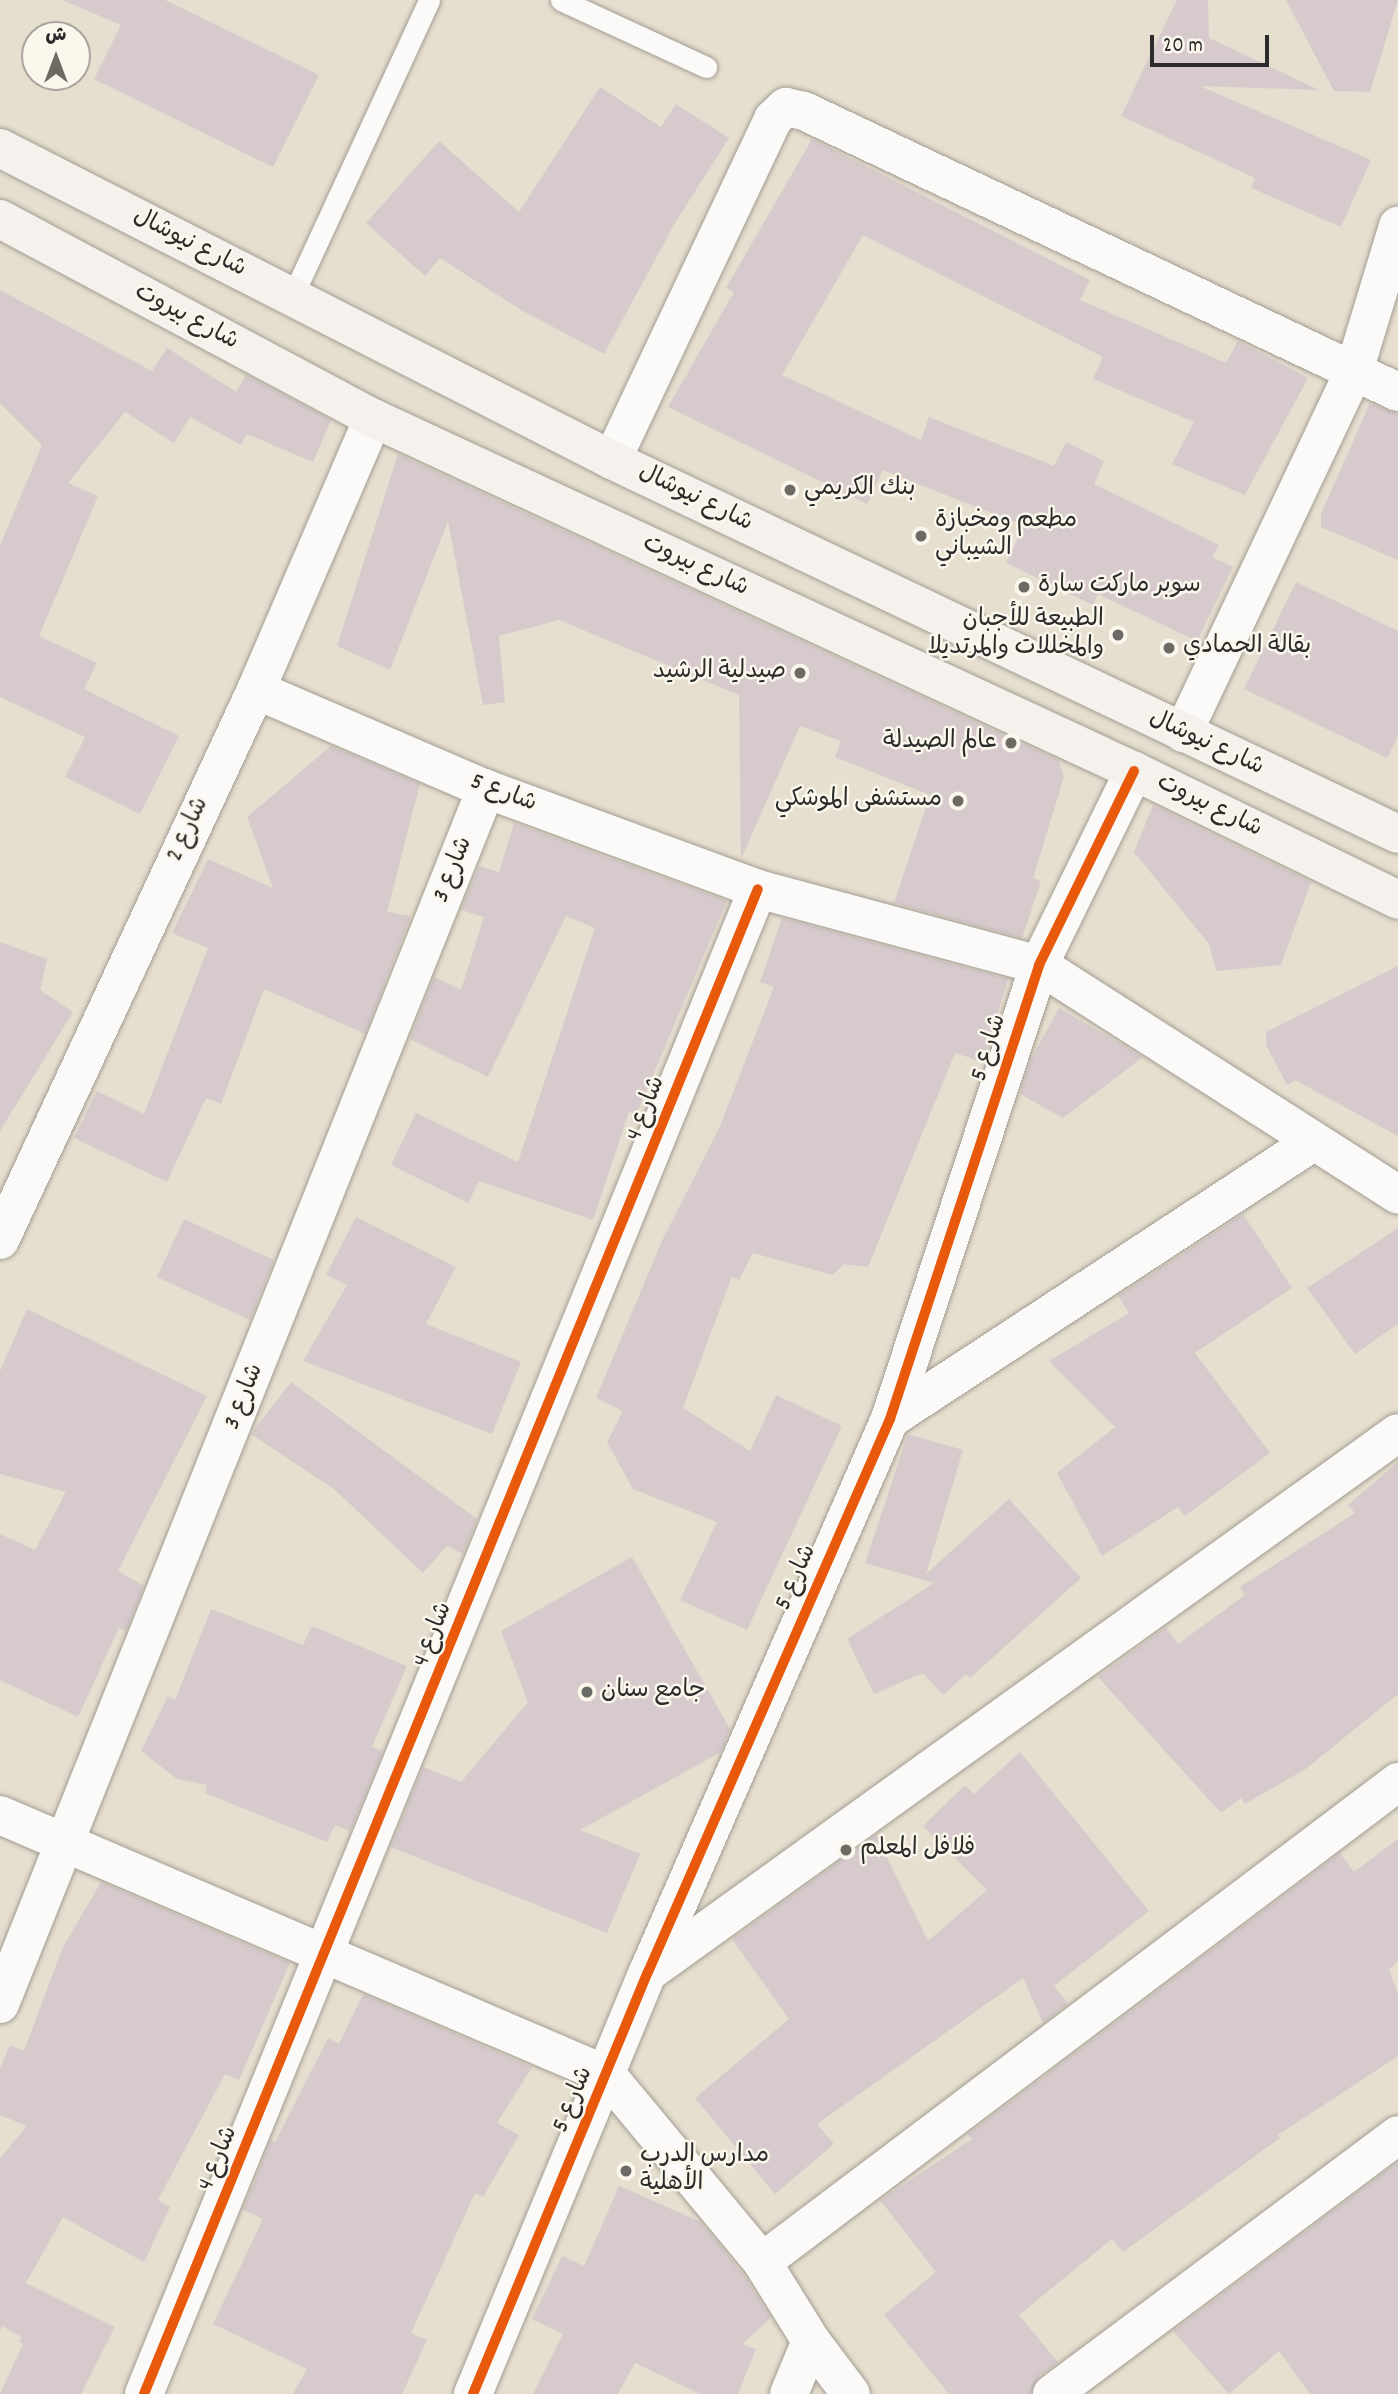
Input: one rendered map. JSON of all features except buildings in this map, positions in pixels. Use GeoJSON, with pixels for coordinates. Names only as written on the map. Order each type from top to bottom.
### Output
{"type":"FeatureCollection","features":[{"type":"Feature","properties":{"kind":"main road","name":"شارع نيوشال"},"geometry":{"type":"LineString","coordinates":[[0,148],[612,460],[1398,834]]}},
{"type":"Feature","properties":{"kind":"main road","name":"شارع بيروت"},"geometry":{"type":"LineString","coordinates":[[0,219],[373,418],[1134,771],[1398,900]]}},
{"type":"Feature","properties":{"kind":"street"},"geometry":{"type":"LineString","coordinates":[[612,460],[773,118],[786,107],[804,111],[1398,392]]}},
{"type":"Feature","properties":{"kind":"street"},"geometry":{"type":"LineString","coordinates":[[1182,733],[1354,371],[1398,226]]}},
{"type":"Feature","properties":{"kind":"street","name":"شارع 2"},"geometry":{"type":"LineString","coordinates":[[0,1240],[256,690],[373,418]]}},
{"type":"Feature","properties":{"kind":"street","name":"شارع 5"},"geometry":{"type":"LineString","coordinates":[[256,690],[486,789],[758,889],[1039,965],[1398,1195]]}},
{"type":"Feature","properties":{"kind":"street","name":"شارع 5"},"geometry":{"type":"LineString","coordinates":[[473,2394],[648,1972],[890,1419],[1039,965],[1134,771]]}},
{"type":"Feature","properties":{"kind":"street","name":"شارع 3"},"geometry":{"type":"LineString","coordinates":[[0,2004],[486,789]]}},
{"type":"Feature","properties":{"kind":"street","name":"شارع 4"},"geometry":{"type":"LineString","coordinates":[[144,2394],[326,1958],[758,889]]}},
{"type":"Feature","properties":{"kind":"street"},"geometry":{"type":"LineString","coordinates":[[890,1419],[1313,1142]]}},
{"type":"Feature","properties":{"kind":"street"},"geometry":{"type":"LineString","coordinates":[[648,1972],[1398,1433]]}},
{"type":"Feature","properties":{"kind":"street"},"geometry":{"type":"LineString","coordinates":[[762,2262],[1398,1782]]}},
{"type":"Feature","properties":{"kind":"street"},"geometry":{"type":"LineString","coordinates":[[0,1815],[67,1842],[326,1958],[607,2075],[762,2262],[811,2341],[851,2394]]}},
{"type":"Feature","properties":{"kind":"street"},"geometry":{"type":"LineString","coordinates":[[1052,2394],[1398,2135]]}},
{"type":"Feature","properties":{"kind":"street"},"geometry":{"type":"LineString","coordinates":[[789,2394],[811,2341]]}},
{"type":"Feature","properties":{"kind":"lane"},"geometry":{"type":"LineString","coordinates":[[292,297],[429,0]]}},
{"type":"Feature","properties":{"kind":"lane"},"geometry":{"type":"LineString","coordinates":[[561,0],[706,67]]}},
{"type":"Feature","properties":{"kind":"cycle path"},"geometry":{"type":"LineString","coordinates":[[473,2394],[648,1972],[890,1419],[1039,965],[1134,771]]}},
{"type":"Feature","properties":{"kind":"cycle path"},"geometry":{"type":"LineString","coordinates":[[144,2394],[758,889]]}},
{"type":"Feature","properties":{"kind":"place","name":"بنك الكريمي"},"geometry":{"type":"Point","coordinates":[790,490]}},
{"type":"Feature","properties":{"kind":"place","name":"مطعم ومخبازة الشيباني"},"geometry":{"type":"Point","coordinates":[921,536]}},
{"type":"Feature","properties":{"kind":"place","name":"سوبر ماركت سارة"},"geometry":{"type":"Point","coordinates":[1024,587]}},
{"type":"Feature","properties":{"kind":"place","name":"الطبيعة للأجبان والمخللات والمرتديلا"},"geometry":{"type":"Point","coordinates":[1118,635]}},
{"type":"Feature","properties":{"kind":"place","name":"بقالة الحمادي"},"geometry":{"type":"Point","coordinates":[1169,648]}},
{"type":"Feature","properties":{"kind":"place","name":"صيدلية الرشيد"},"geometry":{"type":"Point","coordinates":[800,673]}},
{"type":"Feature","properties":{"kind":"place","name":"عالم الصيدلة"},"geometry":{"type":"Point","coordinates":[1011,743]}},
{"type":"Feature","properties":{"kind":"place","name":"مستشفى الموشكي"},"geometry":{"type":"Point","coordinates":[958,801]}},
{"type":"Feature","properties":{"kind":"place","name":"جامع سنان"},"geometry":{"type":"Point","coordinates":[587,1692]}},
{"type":"Feature","properties":{"kind":"place","name":"فلافل المعلم"},"geometry":{"type":"Point","coordinates":[846,1850]}},
{"type":"Feature","properties":{"kind":"place","name":"مدارس الدرب الأهلية"},"geometry":{"type":"Point","coordinates":[626,2171]}}]}
